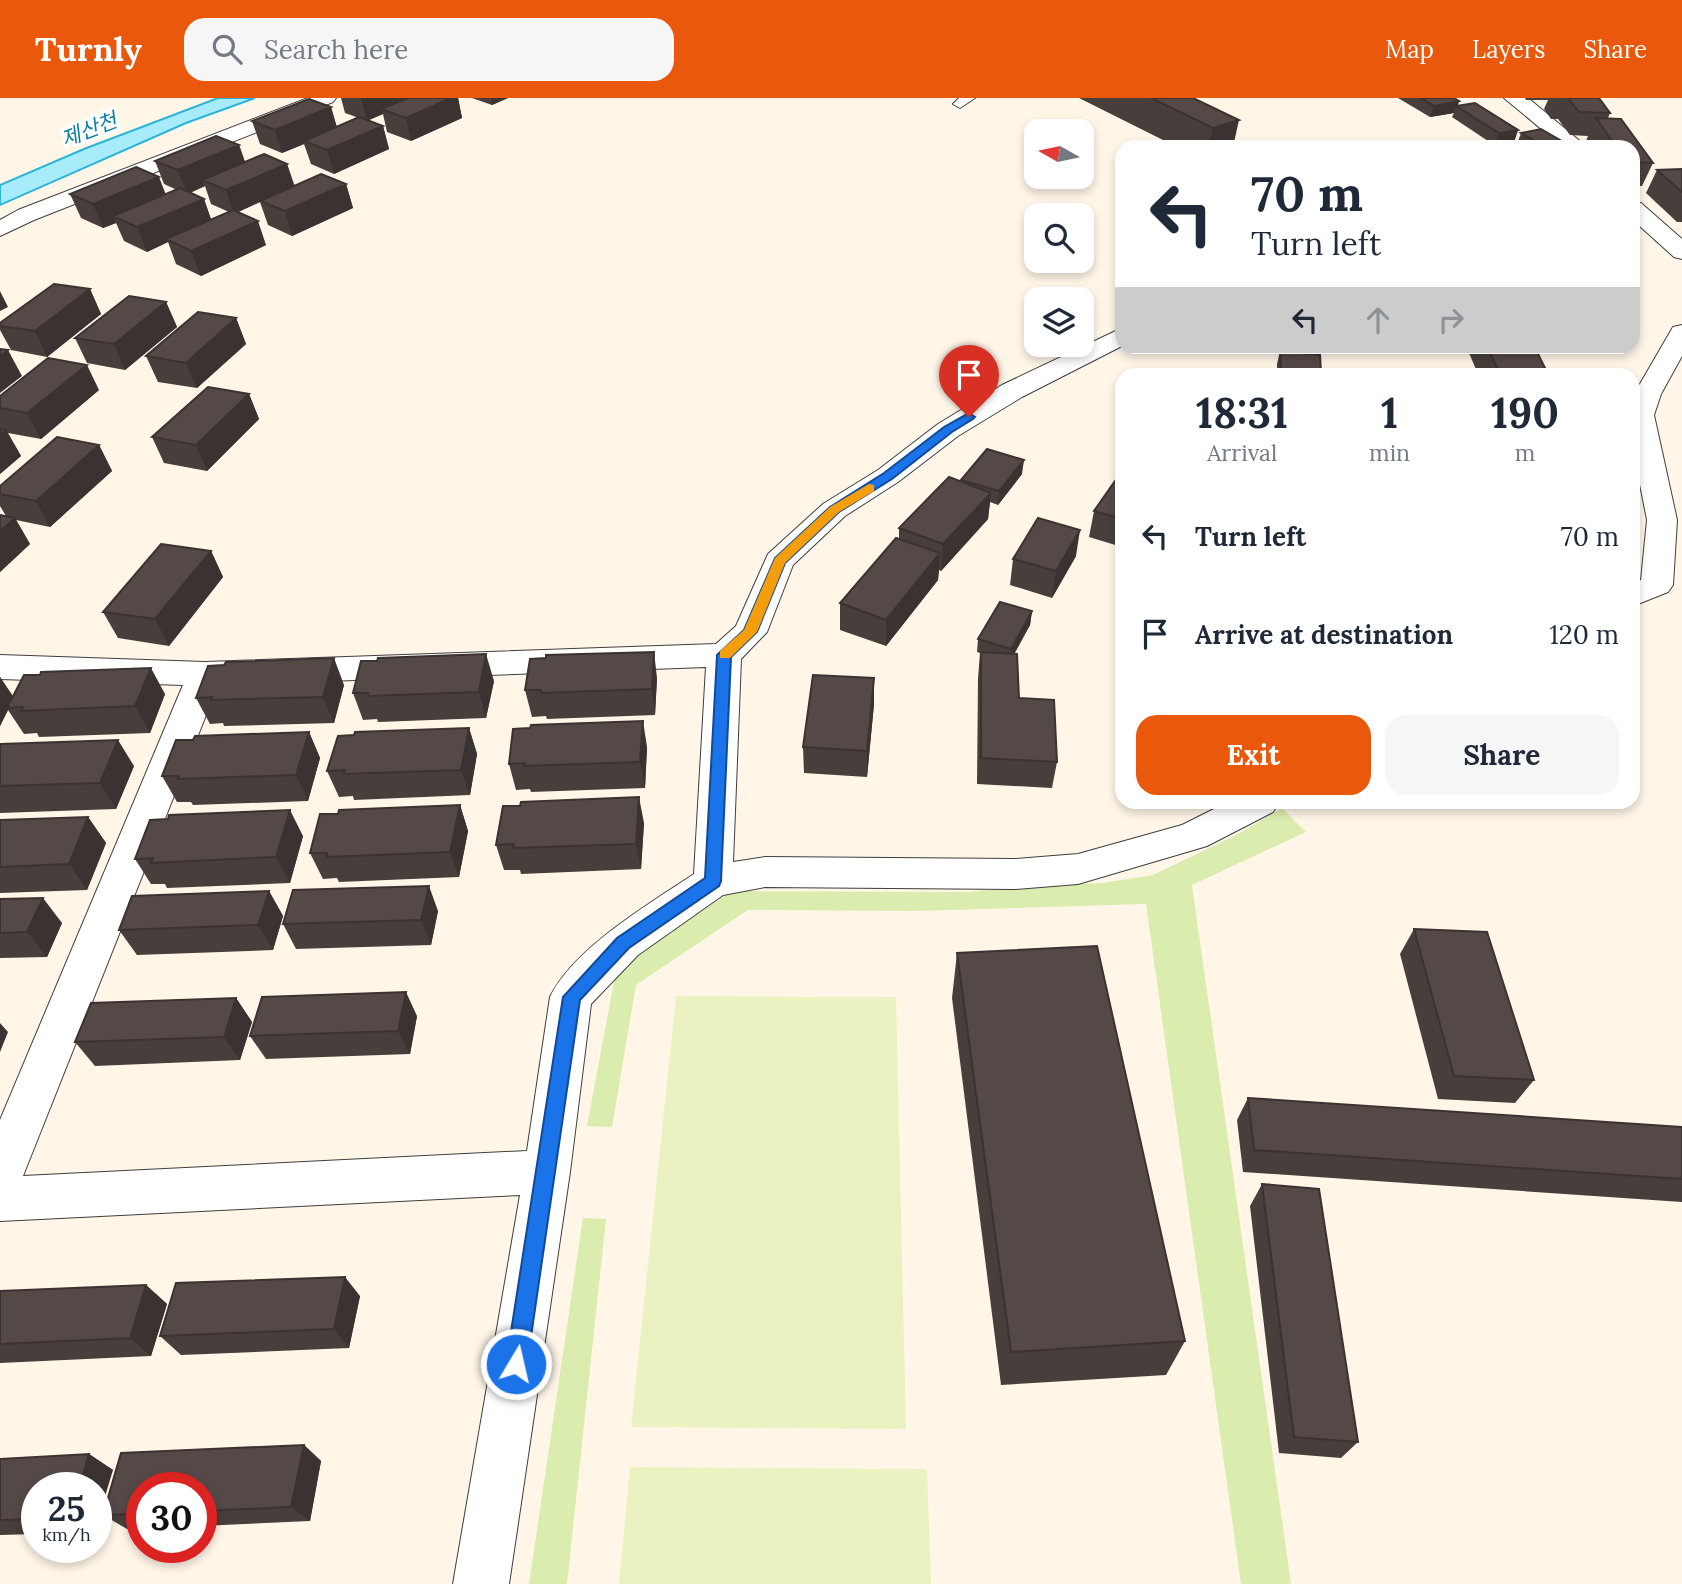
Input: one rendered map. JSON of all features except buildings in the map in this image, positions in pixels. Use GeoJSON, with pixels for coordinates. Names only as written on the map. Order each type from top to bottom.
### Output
{"type":"FeatureCollection","features":[{"type":"Feature","properties":{"kind":"street"},"geometry":{"type":"LineString","coordinates":[[0,229],[26,215],[326,98]]}},
{"type":"Feature","properties":{"kind":"street"},"geometry":{"type":"LineString","coordinates":[[1514,98],[1568,140]]}},
{"type":"Feature","properties":{"kind":"street"},"geometry":{"type":"LineString","coordinates":[[1640,214],[1682,252]]}},
{"type":"Feature","properties":{"kind":"street"},"geometry":{"type":"LineString","coordinates":[[1640,593],[1657,585],[1662,520],[1640,415],[1647,394],[1682,332]]}},
{"type":"Feature","properties":{"kind":"street"},"geometry":{"type":"LineString","coordinates":[[0,667],[205,674],[724,655],[750,632],[779,561],[834,510],[888,476],[948,429],[1012,391],[1115,340]]}},
{"type":"Feature","properties":{"kind":"street"},"geometry":{"type":"LineString","coordinates":[[713,881],[724,655]]}},
{"type":"Feature","properties":{"kind":"street"},"geometry":{"type":"LineString","coordinates":[[0,1175],[205,674]]}},
{"type":"Feature","properties":{"kind":"street"},"geometry":{"type":"LineString","coordinates":[[481,1584],[547,1172],[571,997],[623,943],[713,881],[765,872],[1015,874],[1078,869],[1194,836],[1246,809]]}},
{"type":"Feature","properties":{"kind":"street"},"geometry":{"type":"LineString","coordinates":[[0,1199],[547,1172]]}},
{"type":"Feature","properties":{"kind":"green space"},"geometry":{"type":"Polygon","coordinates":[[[1280,809],[1306,832],[1192,885],[1291,1584],[1241,1584],[1146,904],[916,911],[748,910],[636,985],[612,1127],[587,1126],[616,971],[731,891],[968,892],[1102,883],[1153,875],[1238,834],[1280,809]]]}},
{"type":"Feature","properties":{"kind":"green space"},"geometry":{"type":"Polygon","coordinates":[[[676,996],[896,997],[906,1429],[631,1427],[676,996]]]}},
{"type":"Feature","properties":{"kind":"green space"},"geometry":{"type":"Polygon","coordinates":[[[583,1218],[606,1219],[567,1584],[529,1584],[583,1218]]]}},
{"type":"Feature","properties":{"kind":"green space"},"geometry":{"type":"Polygon","coordinates":[[[630,1467],[927,1469],[931,1584],[619,1584],[630,1467]]]}},
{"type":"Feature","properties":{"kind":"water"},"geometry":{"type":"Polygon","coordinates":[[[218,98],[255,98],[186,123],[0,205],[0,185],[84,149],[218,98]]]}},
{"type":"Feature","properties":{"kind":"slow traffic"},"geometry":{"type":"LineString","coordinates":[[725,654],[750,632],[779,561],[834,510],[869,488]]}},
{"type":"Feature","properties":{"kind":"route"},"geometry":{"type":"LineString","coordinates":[[516,1364],[547,1172],[571,997],[623,943],[713,881],[724,655],[750,632],[779,561],[834,510],[888,476],[948,429],[969,417]]}},
{"type":"Feature","properties":{"kind":"water label","name":"제산천"},"geometry":{"type":"Point","coordinates":[89,130]}}]}
